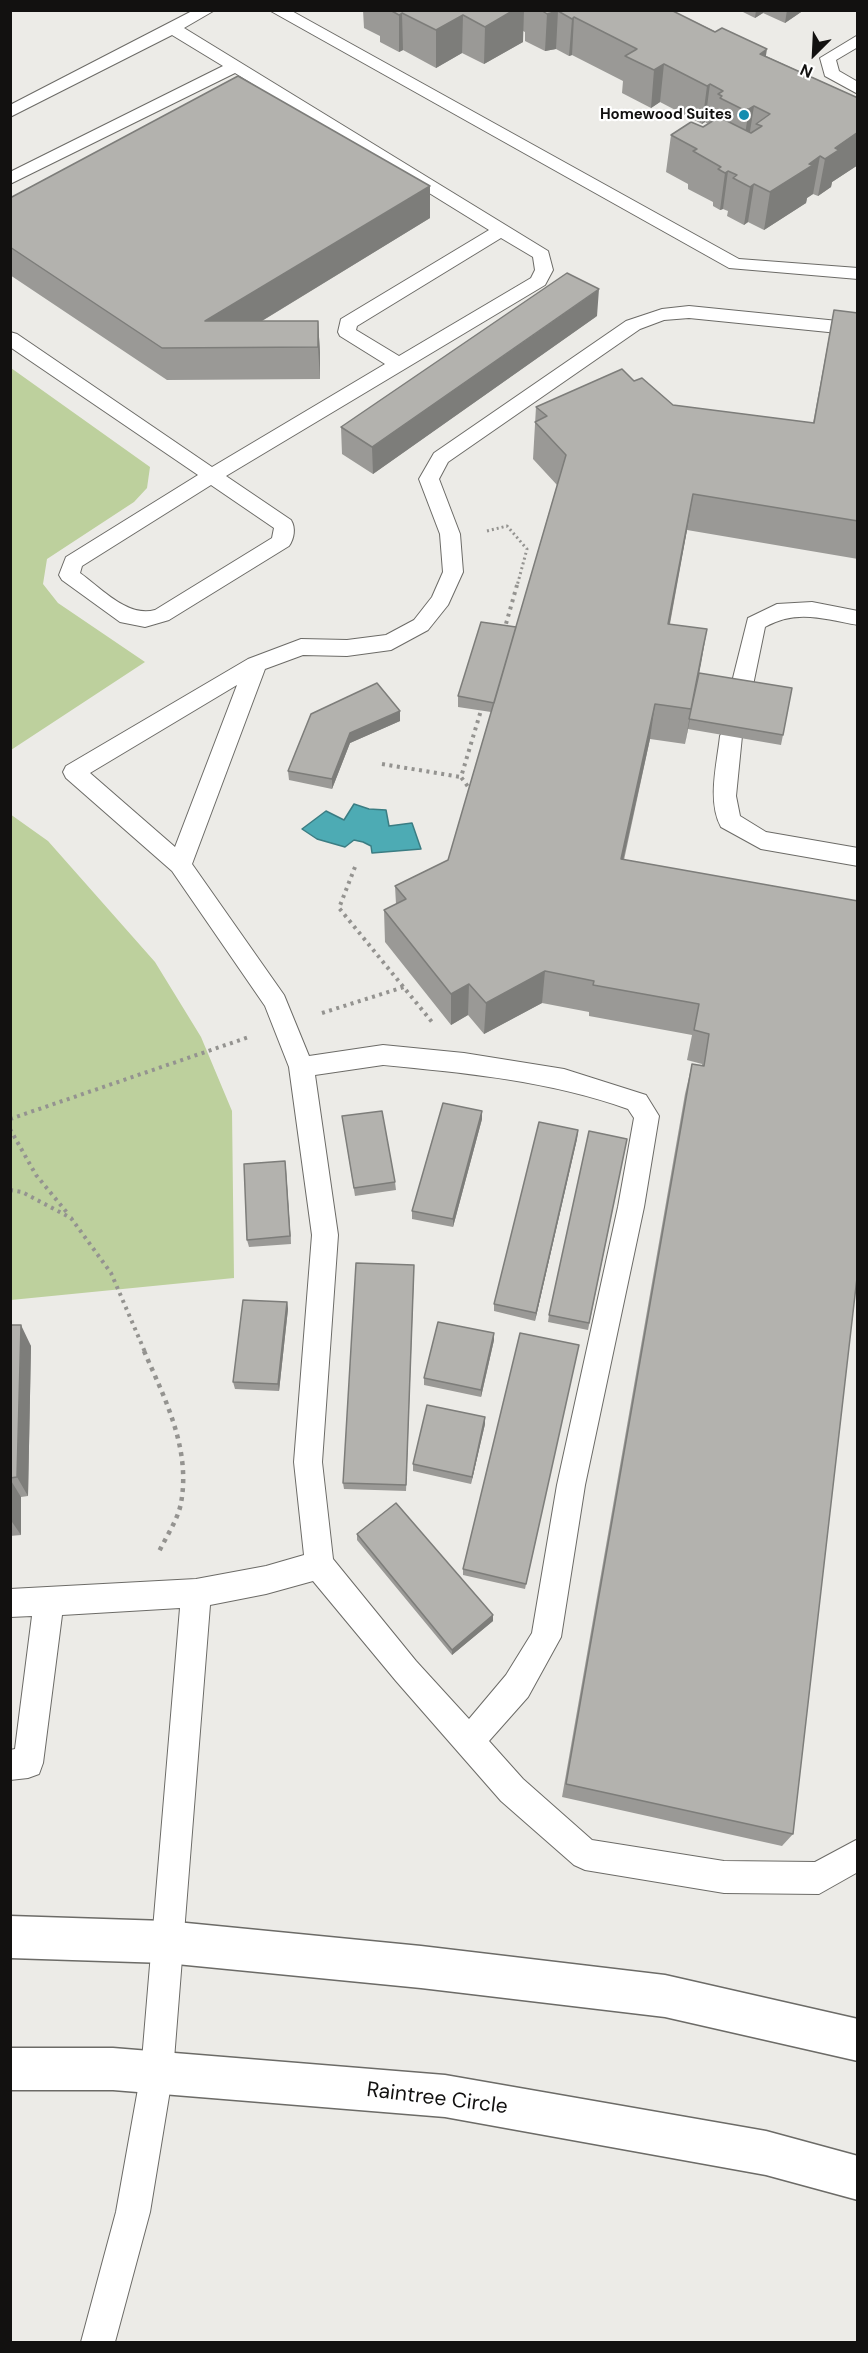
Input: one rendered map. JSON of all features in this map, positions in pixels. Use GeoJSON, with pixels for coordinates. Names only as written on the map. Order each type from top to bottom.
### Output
{"type":"FeatureCollection","features":[{"type":"Feature","properties":{"kind":"street"},"geometry":{"type":"LineString","coordinates":[[10,1937],[165,1942],[421,1967],[665,1996],[858,2040]]}},
{"type":"Feature","properties":{"kind":"street","name":"Raintree Circle"},"geometry":{"type":"LineString","coordinates":[[10,2069],[114,2069],[445,2096],[766,2153],[858,2178]]}},
{"type":"Feature","properties":{"kind":"lane"},"geometry":{"type":"LineString","coordinates":[[10,111],[207,10]]}},
{"type":"Feature","properties":{"kind":"lane"},"geometry":{"type":"LineString","coordinates":[[287,12],[735,264],[858,274]]}},
{"type":"Feature","properties":{"kind":"lane"},"geometry":{"type":"LineString","coordinates":[[10,338],[211,476],[284,525],[282,541],[162,615],[145,620],[127,617],[69,575],[73,562],[211,476],[539,281],[544,270],[542,255],[172,28]]}},
{"type":"Feature","properties":{"kind":"lane"},"geometry":{"type":"LineString","coordinates":[[858,40],[828,58],[831,73],[858,89]]}},
{"type":"Feature","properties":{"kind":"lane"},"geometry":{"type":"LineString","coordinates":[[10,179],[235,67]]}},
{"type":"Feature","properties":{"kind":"lane"},"geometry":{"type":"LineString","coordinates":[[399,365],[347,333],[348,323],[501,230]]}},
{"type":"Feature","properties":{"kind":"lane"},"geometry":{"type":"LineString","coordinates":[[858,329],[689,312],[662,315],[633,325],[441,458],[429,479],[450,534],[453,572],[441,600],[421,625],[392,642],[347,648],[301,647],[256,664],[74,772],[180,865],[269,992],[301,1067],[325,1235],[308,1462],[320,1566],[406,1671],[512,1790],[585,1854],[724,1877],[819,1878],[858,1854]]}},
{"type":"Feature","properties":{"kind":"lane"},"geometry":{"type":"LineString","coordinates":[[741,690],[755,622],[777,611],[813,609],[858,618]]}},
{"type":"Feature","properties":{"kind":"lane"},"geometry":{"type":"LineString","coordinates":[[180,865],[256,664]]}},
{"type":"Feature","properties":{"kind":"lane"},"geometry":{"type":"LineString","coordinates":[[731,736],[725,796],[729,821],[761,840],[858,857]]}},
{"type":"Feature","properties":{"kind":"lane"},"geometry":{"type":"LineString","coordinates":[[301,1067],[382,1055],[464,1063],[564,1079],[637,1102],[646,1116],[632,1207],[571,1485],[546,1637],[517,1686],[468,1741]]}},
{"type":"Feature","properties":{"kind":"lane"},"geometry":{"type":"LineString","coordinates":[[10,1603],[196,1593],[266,1580],[320,1566]]}},
{"type":"Feature","properties":{"kind":"lane"},"geometry":{"type":"LineString","coordinates":[[98,2343],[133,2212],[157,2072],[165,1942],[196,1593]]}},
{"type":"Feature","properties":{"kind":"lane"},"geometry":{"type":"LineString","coordinates":[[10,1765],[28,1763],[49,1601]]}},
{"type":"Feature","properties":{"kind":"path"},"geometry":{"type":"LineString","coordinates":[[486,531],[507,526],[527,549],[501,639]]}},
{"type":"Feature","properties":{"kind":"path"},"geometry":{"type":"LineString","coordinates":[[461,777],[482,704]]}},
{"type":"Feature","properties":{"kind":"path"},"geometry":{"type":"LineString","coordinates":[[382,764],[461,777],[469,788],[477,789]]}},
{"type":"Feature","properties":{"kind":"path"},"geometry":{"type":"LineString","coordinates":[[355,867],[339,908],[464,1063]]}},
{"type":"Feature","properties":{"kind":"path"},"geometry":{"type":"LineString","coordinates":[[10,1119],[404,987]]}},
{"type":"Feature","properties":{"kind":"path"},"geometry":{"type":"LineString","coordinates":[[10,1129],[36,1175],[111,1273],[171,1414],[184,1465],[181,1505],[158,1552],[148,1595]]}},
{"type":"Feature","properties":{"kind":"path"},"geometry":{"type":"LineString","coordinates":[[10,1190],[22,1192],[71,1218]]}},
{"type":"Feature","properties":{"kind":"green space"},"geometry":{"type":"Polygon","coordinates":[[[11,368],[150,467],[147,488],[134,502],[47,559],[43,584],[58,603],[145,662],[11,750],[11,368]]]}},
{"type":"Feature","properties":{"kind":"green space"},"geometry":{"type":"Polygon","coordinates":[[[10,814],[48,841],[155,962],[201,1037],[232,1111],[234,1278],[11,1300],[10,814]]]}},
{"type":"Feature","properties":{"kind":"water"},"geometry":{"type":"Polygon","coordinates":[[[354,804],[369,809],[386,810],[389,826],[412,823],[421,849],[372,853],[371,846],[363,842],[354,840],[345,847],[317,839],[302,829],[326,811],[344,820],[354,804]]]}},
{"type":"Feature","properties":{"kind":"building"},"geometry":{"type":"Polygon","coordinates":[[[390,10],[514,10],[485,27],[463,15],[436,30],[402,13],[399,15],[390,10]]]}},
{"type":"Feature","properties":{"kind":"building"},"geometry":{"type":"Polygon","coordinates":[[[541,10],[671,10],[715,32],[722,28],[767,49],[760,54],[858,98],[858,132],[835,148],[839,150],[825,159],[820,156],[809,164],[813,165],[770,192],[754,184],[750,187],[733,178],[737,175],[718,169],[721,167],[693,151],[697,149],[671,135],[691,122],[703,127],[719,117],[751,133],[762,126],[756,124],[770,114],[754,106],[742,109],[720,98],[722,96],[718,94],[723,91],[710,84],[707,86],[664,64],[654,70],[625,56],[637,49],[574,17],[572,19],[558,11],[547,14],[541,10]]]}},
{"type":"Feature","properties":{"kind":"building"},"geometry":{"type":"Polygon","coordinates":[[[238,76],[430,186],[205,321],[318,321],[318,347],[162,348],[10,247],[10,198],[238,76]]]}},
{"type":"Feature","properties":{"kind":"building"},"geometry":{"type":"Polygon","coordinates":[[[567,273],[599,289],[372,447],[341,427],[567,273]]]}},
{"type":"Feature","properties":{"kind":"building"},"geometry":{"type":"Polygon","coordinates":[[[834,310],[858,313],[858,521],[693,494],[668,624],[707,629],[691,709],[655,704],[621,859],[858,901],[858,1269],[793,1834],[566,1784],[692,1064],[704,1066],[709,1034],[694,1030],[699,1004],[593,985],[594,981],[545,971],[486,1003],[469,984],[451,994],[384,910],[406,899],[395,886],[448,860],[566,455],[535,422],[547,416],[536,407],[622,369],[634,381],[642,378],[673,405],[814,423],[834,310]]]}},
{"type":"Feature","properties":{"kind":"building"},"geometry":{"type":"Polygon","coordinates":[[[481,622],[516,627],[494,703],[458,696],[481,622]]]}},
{"type":"Feature","properties":{"kind":"building"},"geometry":{"type":"Polygon","coordinates":[[[699,673],[792,688],[783,735],[689,719],[699,673]]]}},
{"type":"Feature","properties":{"kind":"building"},"geometry":{"type":"Polygon","coordinates":[[[377,683],[400,711],[350,733],[332,779],[288,771],[311,714],[377,683]]]}},
{"type":"Feature","properties":{"kind":"building"},"geometry":{"type":"Polygon","coordinates":[[[443,1103],[482,1111],[453,1219],[412,1211],[443,1103]]]}},
{"type":"Feature","properties":{"kind":"building"},"geometry":{"type":"Polygon","coordinates":[[[382,1111],[395,1182],[354,1188],[342,1116],[382,1111]]]}},
{"type":"Feature","properties":{"kind":"building"},"geometry":{"type":"Polygon","coordinates":[[[539,1122],[578,1130],[536,1313],[494,1304],[539,1122]]]}},
{"type":"Feature","properties":{"kind":"building"},"geometry":{"type":"Polygon","coordinates":[[[589,1131],[627,1139],[589,1323],[549,1315],[589,1131]]]}},
{"type":"Feature","properties":{"kind":"building"},"geometry":{"type":"Polygon","coordinates":[[[285,1161],[290,1236],[247,1240],[244,1164],[285,1161]]]}},
{"type":"Feature","properties":{"kind":"building"},"geometry":{"type":"Polygon","coordinates":[[[356,1263],[414,1265],[406,1485],[343,1483],[356,1263]]]}},
{"type":"Feature","properties":{"kind":"building"},"geometry":{"type":"Polygon","coordinates":[[[243,1300],[287,1302],[278,1384],[233,1382],[243,1300]]]}},
{"type":"Feature","properties":{"kind":"building"},"geometry":{"type":"Polygon","coordinates":[[[438,1322],[494,1333],[481,1390],[424,1378],[438,1322]]]}},
{"type":"Feature","properties":{"kind":"building"},"geometry":{"type":"Polygon","coordinates":[[[10,1325],[21,1325],[17,1477],[10,1478],[10,1325]]]}},
{"type":"Feature","properties":{"kind":"building"},"geometry":{"type":"Polygon","coordinates":[[[520,1333],[579,1345],[526,1584],[463,1569],[520,1333]]]}},
{"type":"Feature","properties":{"kind":"building"},"geometry":{"type":"Polygon","coordinates":[[[427,1405],[485,1417],[472,1477],[413,1464],[427,1405]]]}},
{"type":"Feature","properties":{"kind":"building"},"geometry":{"type":"Polygon","coordinates":[[[396,1503],[493,1615],[452,1650],[357,1534],[396,1503]]]}},
{"type":"Feature","properties":{"kind":"place","name":"Homewood Suites"},"geometry":{"type":"Point","coordinates":[744,115]}}]}
